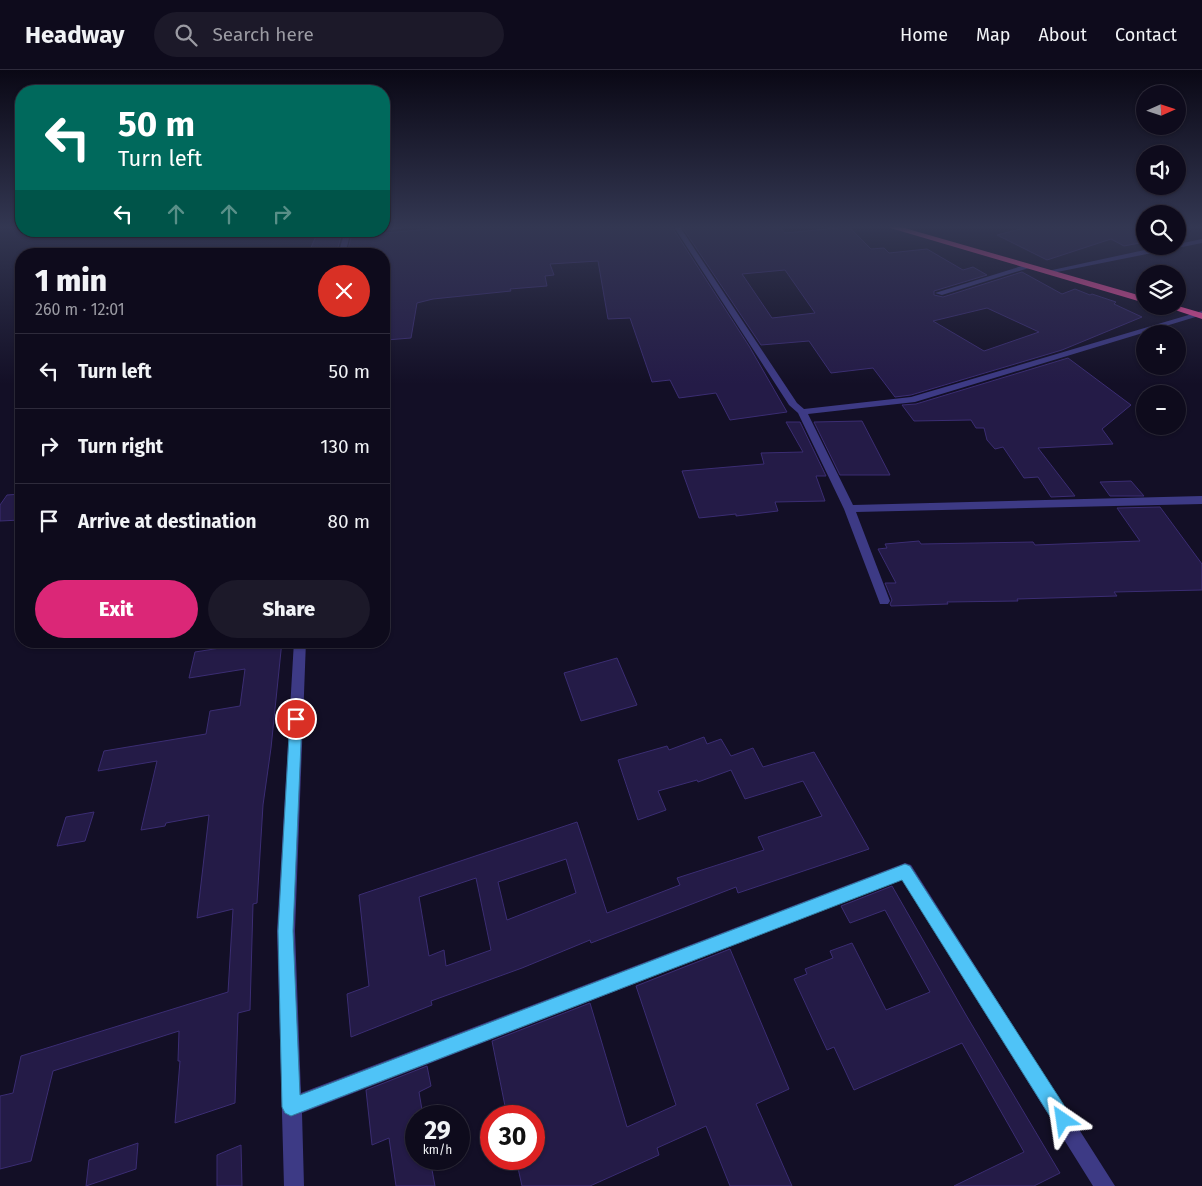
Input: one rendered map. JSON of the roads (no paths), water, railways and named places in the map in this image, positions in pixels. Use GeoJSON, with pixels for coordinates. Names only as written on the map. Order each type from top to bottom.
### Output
{"type":"FeatureCollection","features":[{"type":"Feature","properties":{"kind":"highway"},"geometry":{"type":"LineString","coordinates":[[1072,279],[1136,297]]}},
{"type":"Feature","properties":{"kind":"highway"},"geometry":{"type":"LineString","coordinates":[[1186,311],[1200,315]]}},
{"type":"Feature","properties":{"kind":"street"},"geometry":{"type":"LineString","coordinates":[[711,279],[794,405],[802,412],[849,509],[884,601]]}},
{"type":"Feature","properties":{"kind":"street"},"geometry":{"type":"LineString","coordinates":[[939,293],[985,279]]}},
{"type":"Feature","properties":{"kind":"street"},"geometry":{"type":"LineString","coordinates":[[802,412],[912,400],[1200,315]]}},
{"type":"Feature","properties":{"kind":"street"},"geometry":{"type":"LineString","coordinates":[[849,509],[1202,500]]}},
{"type":"Feature","properties":{"kind":"street"},"geometry":{"type":"LineString","coordinates":[[294,1186],[286,931],[300,648]]}},
{"type":"Feature","properties":{"kind":"street"},"geometry":{"type":"LineString","coordinates":[[291,1107],[905,872],[1105,1186]]}}]}
